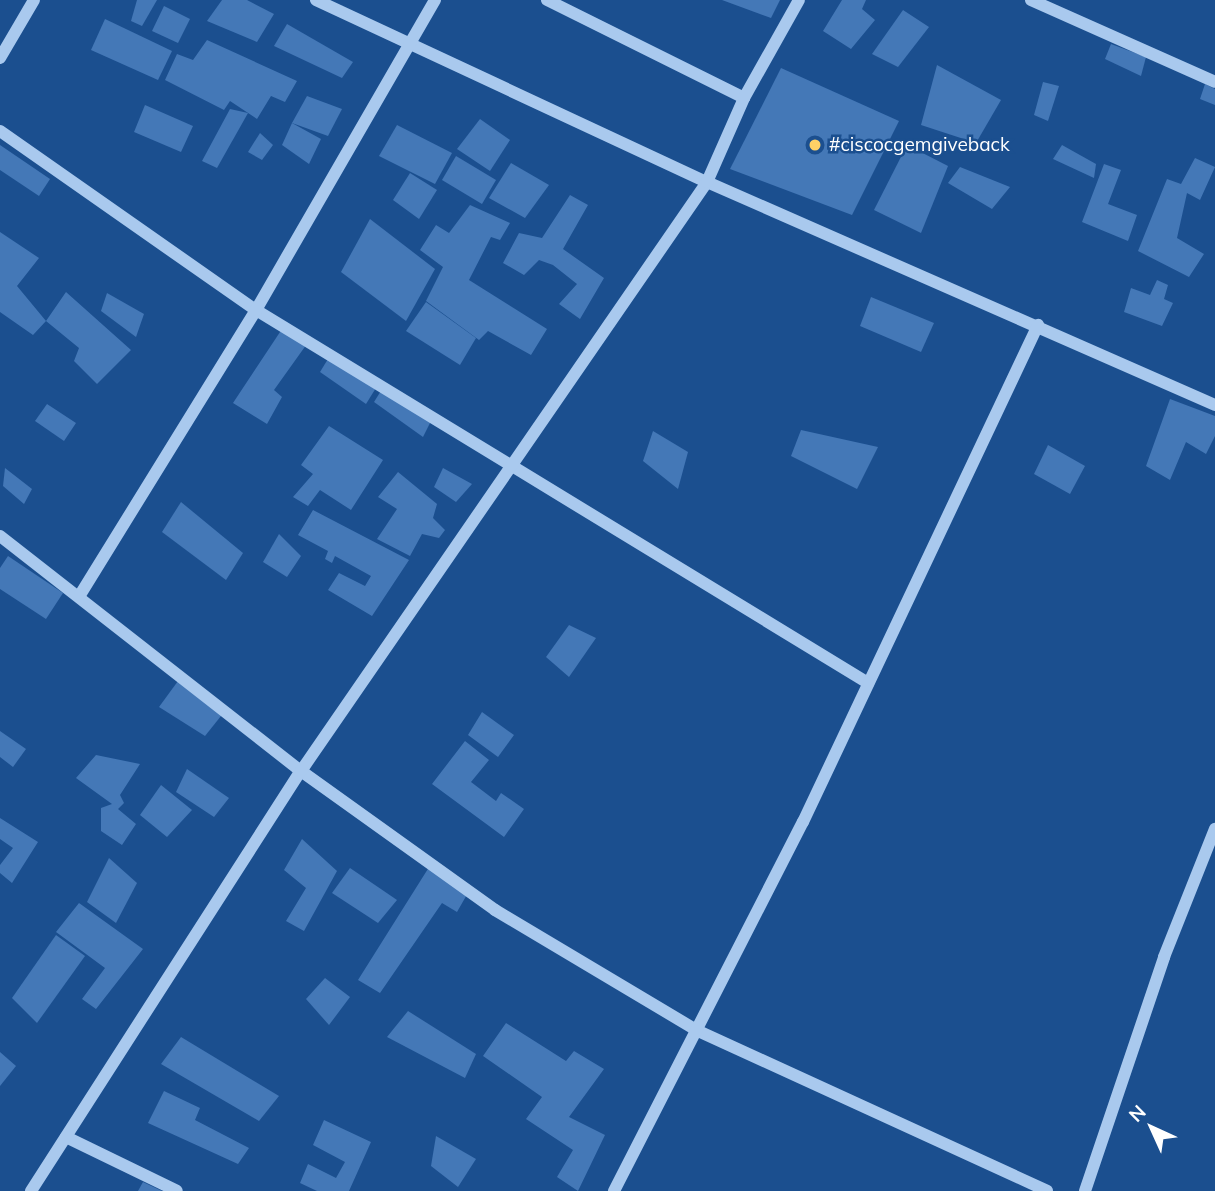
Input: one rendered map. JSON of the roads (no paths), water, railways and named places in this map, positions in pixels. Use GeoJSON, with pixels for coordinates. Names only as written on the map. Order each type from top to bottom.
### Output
{"type":"FeatureCollection","features":[{"type":"Feature","properties":{"kind":"street"},"geometry":{"type":"LineString","coordinates":[[0,58],[34,0]]}},
{"type":"Feature","properties":{"kind":"street"},"geometry":{"type":"LineString","coordinates":[[316,0],[414,42],[707,182],[1038,324],[1215,405]]}},
{"type":"Feature","properties":{"kind":"street"},"geometry":{"type":"LineString","coordinates":[[80,595],[256,310],[414,42],[435,0]]}},
{"type":"Feature","properties":{"kind":"street"},"geometry":{"type":"LineString","coordinates":[[547,0],[744,98]]}},
{"type":"Feature","properties":{"kind":"street"},"geometry":{"type":"LineString","coordinates":[[31,1191],[301,771],[511,461],[707,182],[744,98],[799,0]]}},
{"type":"Feature","properties":{"kind":"street"},"geometry":{"type":"LineString","coordinates":[[1031,0],[1215,82]]}},
{"type":"Feature","properties":{"kind":"street"},"geometry":{"type":"LineString","coordinates":[[0,131],[256,310],[511,461],[868,683]]}},
{"type":"Feature","properties":{"kind":"street"},"geometry":{"type":"LineString","coordinates":[[614,1191],[868,683],[1038,324]]}},
{"type":"Feature","properties":{"kind":"street"},"geometry":{"type":"LineString","coordinates":[[0,536],[80,595],[301,771],[495,910],[696,1030],[1047,1191]]}},
{"type":"Feature","properties":{"kind":"street"},"geometry":{"type":"LineString","coordinates":[[1085,1191],[1164,957],[1215,829]]}},
{"type":"Feature","properties":{"kind":"street"},"geometry":{"type":"LineString","coordinates":[[66,1137],[177,1191]]}},
{"type":"Feature","properties":{"kind":"place","name":"#ciscocgemgiveback"},"geometry":{"type":"Point","coordinates":[815,145]}}]}
